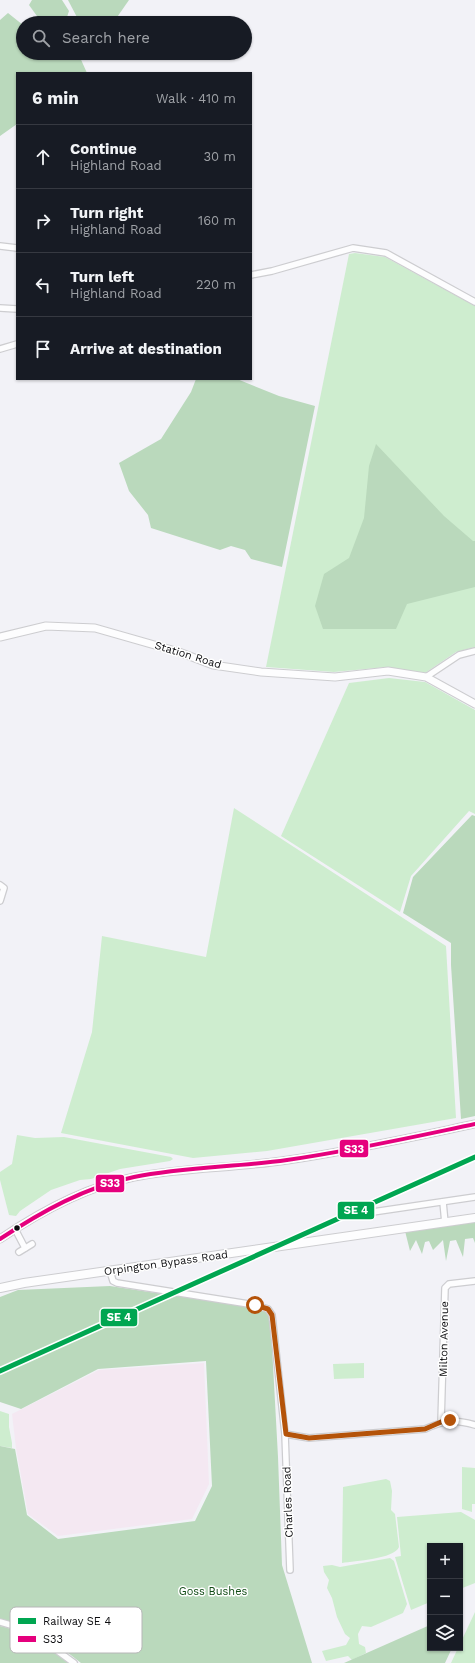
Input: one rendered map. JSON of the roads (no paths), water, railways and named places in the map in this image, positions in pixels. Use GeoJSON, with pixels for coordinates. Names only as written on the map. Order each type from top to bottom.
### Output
{"type":"FeatureCollection","features":[{"type":"Feature","properties":{"kind":"main road","name":"Orpington Bypass Road"},"geometry":{"type":"LineString","coordinates":[[0,1288],[24,1283],[475,1218]]}},
{"type":"Feature","properties":{"kind":"street"},"geometry":{"type":"LineString","coordinates":[[0,246],[16,248]]}},
{"type":"Feature","properties":{"kind":"street"},"geometry":{"type":"LineString","coordinates":[[252,275],[272,271],[353,248],[386,253],[475,302]]}},
{"type":"Feature","properties":{"kind":"street"},"geometry":{"type":"LineString","coordinates":[[0,308],[16,309]]}},
{"type":"Feature","properties":{"kind":"street"},"geometry":{"type":"LineString","coordinates":[[0,349],[16,344]]}},
{"type":"Feature","properties":{"kind":"street","name":"Station Road"},"geometry":{"type":"LineString","coordinates":[[0,636],[46,626],[96,628],[213,664],[261,672],[335,677],[388,671],[426,677],[475,704]]}},
{"type":"Feature","properties":{"kind":"street"},"geometry":{"type":"LineString","coordinates":[[426,677],[459,655],[475,651]]}},
{"type":"Feature","properties":{"kind":"street"},"geometry":{"type":"LineString","coordinates":[[0,885],[4,888],[0,901]]}},
{"type":"Feature","properties":{"kind":"street"},"geometry":{"type":"LineString","coordinates":[[0,1239],[44,1211],[73,1197],[94,1188],[133,1177],[166,1172],[238,1166],[294,1159],[475,1124]]}},
{"type":"Feature","properties":{"kind":"street"},"geometry":{"type":"LineString","coordinates":[[366,1213],[475,1197]]}},
{"type":"Feature","properties":{"kind":"street"},"geometry":{"type":"LineString","coordinates":[[443,1202],[445,1223]]}},
{"type":"Feature","properties":{"kind":"street"},"geometry":{"type":"LineString","coordinates":[[15,1229],[25,1248]]}},
{"type":"Feature","properties":{"kind":"street"},"geometry":{"type":"LineString","coordinates":[[19,1252],[32,1244]]}},
{"type":"Feature","properties":{"kind":"street","name":"Charles Road"},"geometry":{"type":"LineString","coordinates":[[110,1271],[113,1281],[117,1283],[255,1305],[268,1309],[272,1315],[286,1434],[290,1570]]}},
{"type":"Feature","properties":{"kind":"street","name":"Milton Avenue"},"geometry":{"type":"LineString","coordinates":[[441,1422],[445,1288],[449,1284],[475,1281]]}},
{"type":"Feature","properties":{"kind":"street"},"geometry":{"type":"LineString","coordinates":[[286,1434],[309,1438],[425,1429],[450,1420],[475,1425]]}},
{"type":"Feature","properties":{"kind":"street"},"geometry":{"type":"LineString","coordinates":[[0,1622],[10,1625]]}},
{"type":"Feature","properties":{"kind":"street"},"geometry":{"type":"LineString","coordinates":[[60,1653],[74,1663]]}},
{"type":"Feature","properties":{"kind":"park label","name":"Goss Bushes"},"geometry":{"type":"Point","coordinates":[213,1591]}}]}
